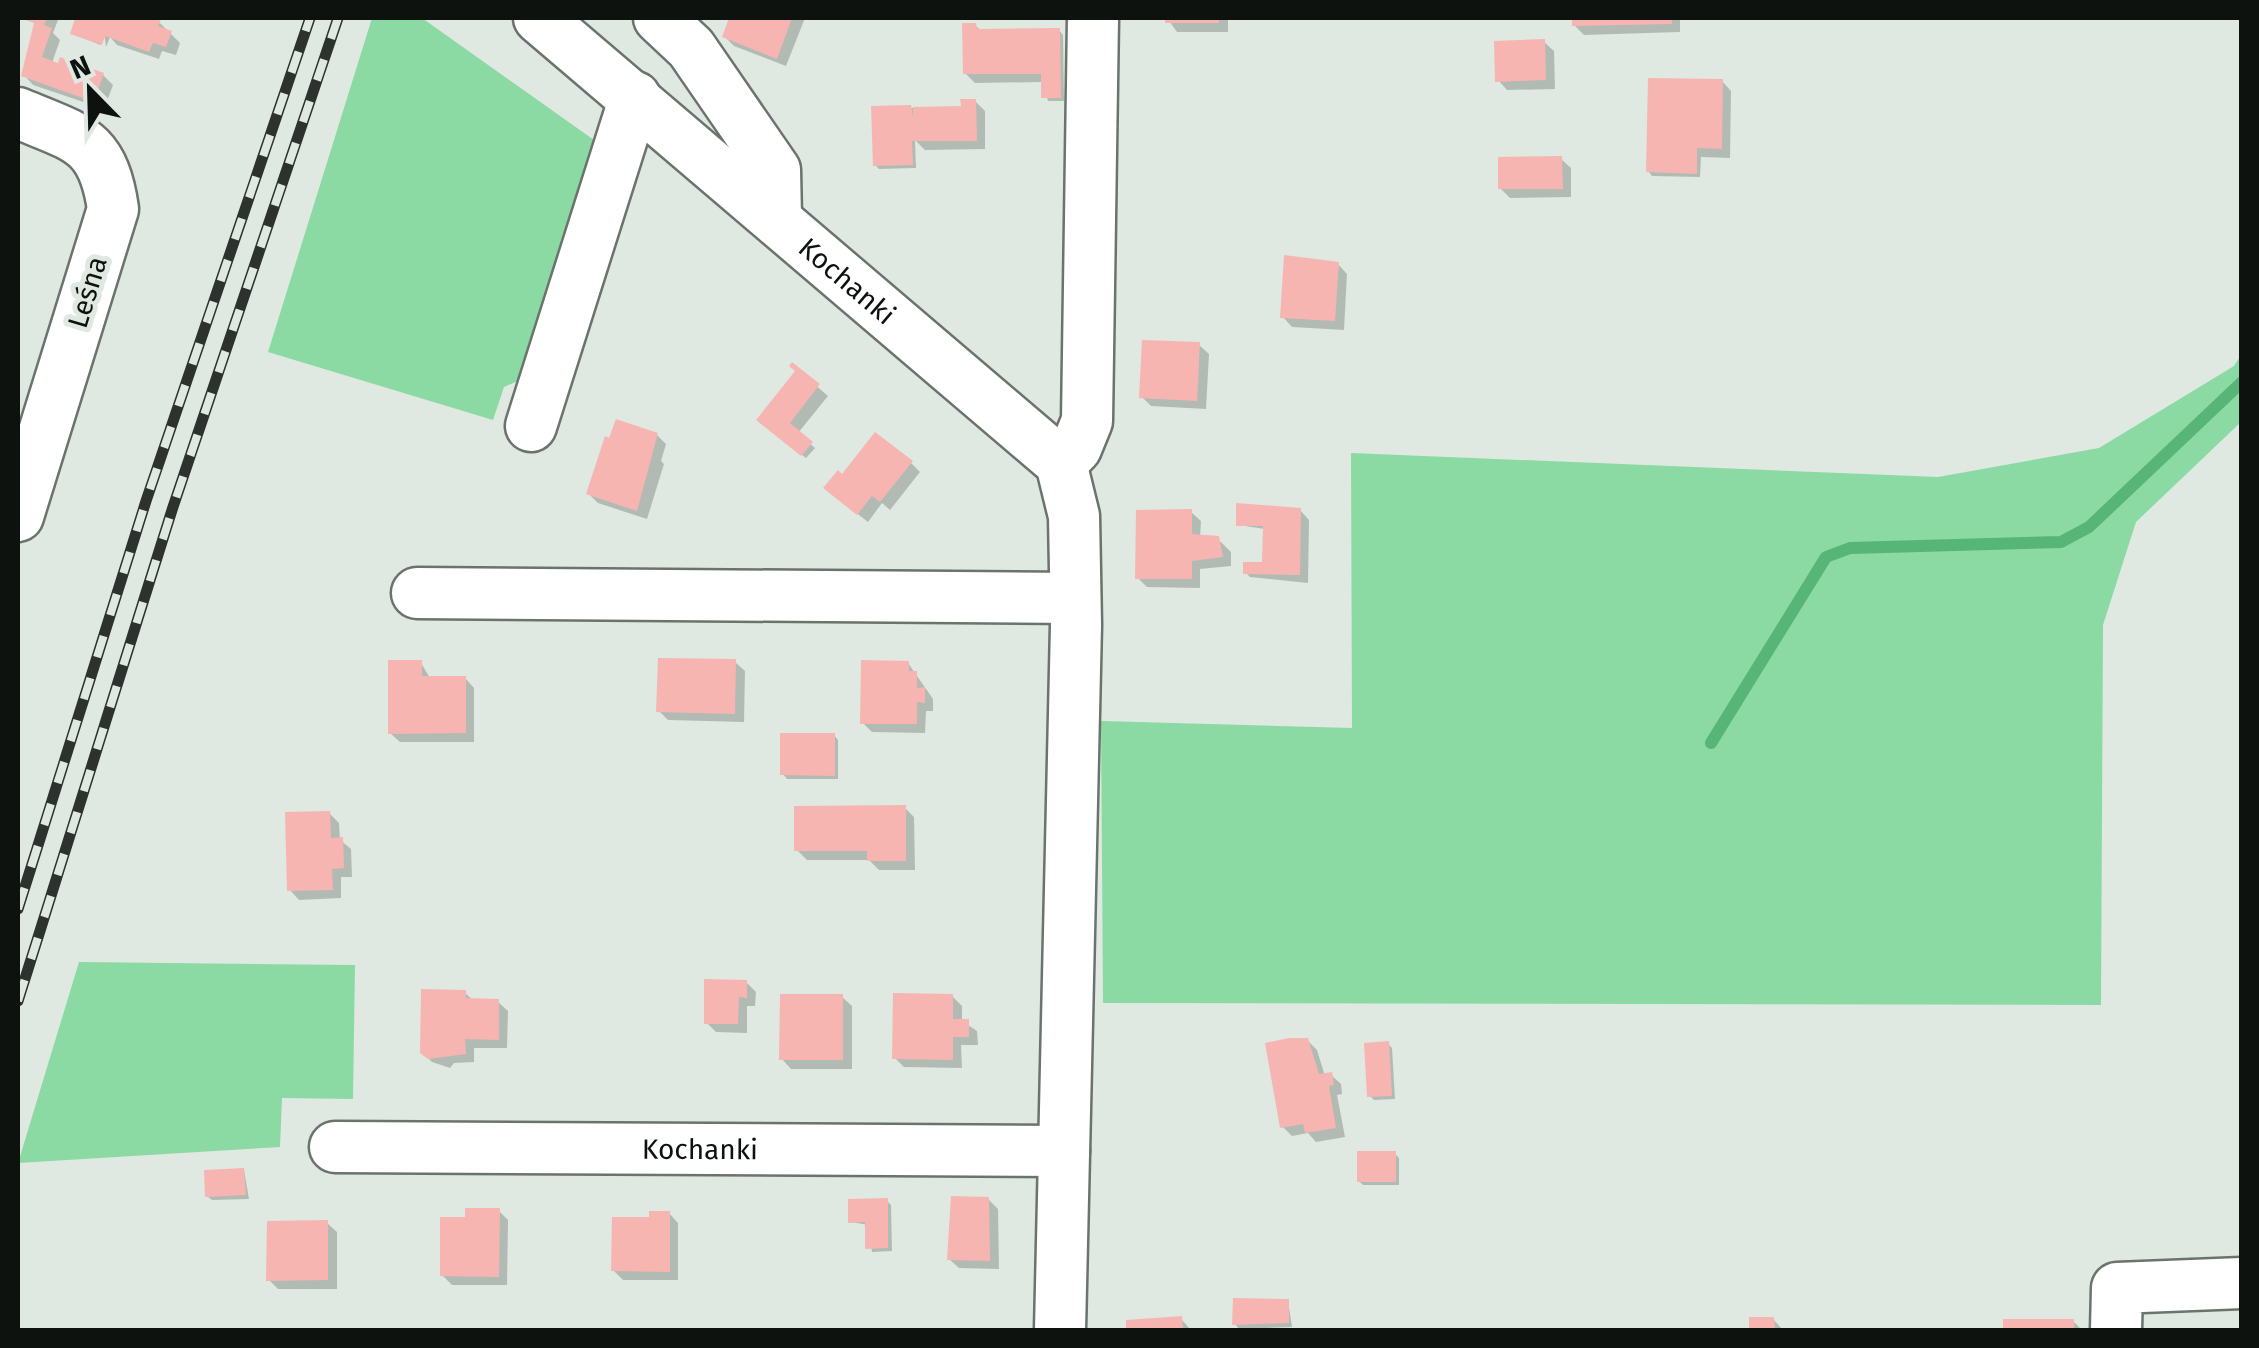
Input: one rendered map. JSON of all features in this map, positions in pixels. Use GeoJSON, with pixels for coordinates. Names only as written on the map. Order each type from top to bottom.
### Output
{"type":"FeatureCollection","features":[{"type":"Feature","properties":{"kind":"street","name":"Kochanki"},"geometry":{"type":"LineString","coordinates":[[539,18],[1062,464]]}},
{"type":"Feature","properties":{"kind":"street"},"geometry":{"type":"LineString","coordinates":[[658,18],[691,48],[775,170],[776,217]]}},
{"type":"Feature","properties":{"kind":"street"},"geometry":{"type":"LineString","coordinates":[[1060,1330],[1075,598],[1074,516],[1062,464],[1076,448],[1087,422],[1093,18]]}},
{"type":"Feature","properties":{"kind":"street"},"geometry":{"type":"LineString","coordinates":[[531,426],[634,98]]}},
{"type":"Feature","properties":{"kind":"street","name":"Leśna"},"geometry":{"type":"LineString","coordinates":[[18,113],[79,139],[108,170],[113,209],[18,516]]}},
{"type":"Feature","properties":{"kind":"street"},"geometry":{"type":"LineString","coordinates":[[417,592],[1075,598]]}},
{"type":"Feature","properties":{"kind":"street","name":"Kochanki"},"geometry":{"type":"LineString","coordinates":[[335,1146],[1064,1151]]}},
{"type":"Feature","properties":{"kind":"street"},"geometry":{"type":"LineString","coordinates":[[2116,1330],[2117,1288],[2242,1283]]}},
{"type":"Feature","properties":{"kind":"green space"},"geometry":{"type":"Polygon","coordinates":[[[372,18],[422,18],[601,145],[529,376],[504,387],[493,420],[268,352],[372,18]]]}},
{"type":"Feature","properties":{"kind":"green space"},"geometry":{"type":"Polygon","coordinates":[[[2241,355],[2241,422],[2136,522],[2103,625],[2101,1005],[1103,1003],[1101,721],[1352,728],[1351,453],[1938,477],[2099,448],[2234,366],[2241,355]]]}},
{"type":"Feature","properties":{"kind":"green space"},"geometry":{"type":"Polygon","coordinates":[[[79,962],[355,965],[353,1099],[282,1098],[280,1147],[18,1163],[79,962]]]}},
{"type":"Feature","properties":{"kind":"building"},"geometry":{"type":"Polygon","coordinates":[[[20,18],[47,18],[44,25],[52,28],[42,57],[58,63],[60,57],[104,73],[94,102],[21,76],[34,23],[20,18]]]}},
{"type":"Feature","properties":{"kind":"building"},"geometry":{"type":"Polygon","coordinates":[[[75,18],[155,18],[161,19],[158,26],[172,31],[166,47],[153,43],[149,52],[105,36],[102,45],[70,34],[75,18]]]}},
{"type":"Feature","properties":{"kind":"building"},"geometry":{"type":"Polygon","coordinates":[[[729,18],[792,18],[777,59],[722,37],[729,18]]]}},
{"type":"Feature","properties":{"kind":"building"},"geometry":{"type":"Polygon","coordinates":[[[1165,18],[1219,18],[1219,23],[1165,23],[1165,18]]]}},
{"type":"Feature","properties":{"kind":"building"},"geometry":{"type":"Polygon","coordinates":[[[1572,18],[1672,18],[1672,24],[1572,26],[1572,18]]]}},
{"type":"Feature","properties":{"kind":"building"},"geometry":{"type":"Polygon","coordinates":[[[962,23],[976,23],[977,29],[1060,28],[1061,98],[1041,98],[1041,74],[963,74],[962,23]]]}},
{"type":"Feature","properties":{"kind":"building"},"geometry":{"type":"Polygon","coordinates":[[[1545,39],[1546,80],[1495,82],[1494,41],[1545,39]]]}},
{"type":"Feature","properties":{"kind":"building"},"geometry":{"type":"Polygon","coordinates":[[[1648,78],[1723,79],[1722,149],[1697,148],[1697,174],[1646,172],[1648,78]]]}},
{"type":"Feature","properties":{"kind":"building"},"geometry":{"type":"Polygon","coordinates":[[[960,99],[976,99],[977,141],[912,141],[913,165],[873,166],[871,106],[911,105],[913,117],[913,107],[961,106],[960,99]]]}},
{"type":"Feature","properties":{"kind":"building"},"geometry":{"type":"Polygon","coordinates":[[[1562,156],[1563,189],[1498,189],[1498,157],[1562,156]]]}},
{"type":"Feature","properties":{"kind":"building"},"geometry":{"type":"Polygon","coordinates":[[[1284,255],[1339,262],[1335,321],[1280,318],[1284,255]]]}},
{"type":"Feature","properties":{"kind":"building"},"geometry":{"type":"Polygon","coordinates":[[[1142,340],[1200,342],[1197,401],[1139,398],[1142,340]]]}},
{"type":"Feature","properties":{"kind":"building"},"geometry":{"type":"Polygon","coordinates":[[[792,362],[820,384],[790,423],[813,442],[801,456],[756,420],[795,371],[789,366],[792,362]]]}},
{"type":"Feature","properties":{"kind":"building"},"geometry":{"type":"Polygon","coordinates":[[[616,419],[658,433],[637,511],[586,494],[605,436],[609,438],[616,419]]]}},
{"type":"Feature","properties":{"kind":"building"},"geometry":{"type":"Polygon","coordinates":[[[875,432],[913,461],[880,502],[872,496],[857,515],[823,488],[838,470],[842,474],[875,432]]]}},
{"type":"Feature","properties":{"kind":"building"},"geometry":{"type":"Polygon","coordinates":[[[1236,503],[1301,508],[1300,575],[1243,574],[1243,562],[1262,562],[1263,526],[1236,526],[1236,503]]]}},
{"type":"Feature","properties":{"kind":"building"},"geometry":{"type":"Polygon","coordinates":[[[1192,509],[1192,534],[1219,536],[1223,557],[1192,561],[1192,579],[1135,579],[1136,510],[1192,509]]]}},
{"type":"Feature","properties":{"kind":"building"},"geometry":{"type":"Polygon","coordinates":[[[658,658],[736,659],[735,714],[656,712],[658,658]]]}},
{"type":"Feature","properties":{"kind":"building"},"geometry":{"type":"Polygon","coordinates":[[[388,660],[422,660],[422,676],[466,676],[466,733],[388,734],[388,660]]]}},
{"type":"Feature","properties":{"kind":"building"},"geometry":{"type":"Polygon","coordinates":[[[861,660],[909,661],[909,671],[917,671],[917,688],[925,687],[925,703],[917,702],[917,724],[860,724],[861,660]]]}},
{"type":"Feature","properties":{"kind":"building"},"geometry":{"type":"Polygon","coordinates":[[[780,733],[835,733],[835,776],[780,775],[780,733]]]}},
{"type":"Feature","properties":{"kind":"building"},"geometry":{"type":"Polygon","coordinates":[[[906,805],[906,861],[867,861],[867,851],[794,851],[794,806],[906,805]]]}},
{"type":"Feature","properties":{"kind":"building"},"geometry":{"type":"Polygon","coordinates":[[[330,811],[331,838],[343,837],[344,868],[332,869],[333,890],[287,891],[285,812],[330,811]]]}},
{"type":"Feature","properties":{"kind":"building"},"geometry":{"type":"Polygon","coordinates":[[[704,979],[747,980],[747,998],[739,997],[738,1024],[704,1024],[704,979]]]}},
{"type":"Feature","properties":{"kind":"building"},"geometry":{"type":"Polygon","coordinates":[[[421,989],[466,990],[466,998],[499,999],[499,1040],[465,1039],[466,1054],[428,1059],[420,1053],[421,989]]]}},
{"type":"Feature","properties":{"kind":"building"},"geometry":{"type":"Polygon","coordinates":[[[893,993],[953,994],[953,1019],[969,1019],[969,1037],[953,1037],[953,1060],[892,1059],[893,993]]]}},
{"type":"Feature","properties":{"kind":"building"},"geometry":{"type":"Polygon","coordinates":[[[780,994],[843,994],[843,1060],[779,1060],[780,994]]]}},
{"type":"Feature","properties":{"kind":"building"},"geometry":{"type":"Polygon","coordinates":[[[1308,1038],[1319,1074],[1332,1072],[1334,1085],[1329,1086],[1336,1128],[1305,1133],[1303,1124],[1280,1128],[1265,1043],[1308,1038]]]}},
{"type":"Feature","properties":{"kind":"building"},"geometry":{"type":"Polygon","coordinates":[[[1389,1041],[1392,1096],[1367,1097],[1364,1043],[1389,1041]]]}},
{"type":"Feature","properties":{"kind":"building"},"geometry":{"type":"Polygon","coordinates":[[[1357,1151],[1396,1151],[1396,1182],[1357,1182],[1357,1151]]]}},
{"type":"Feature","properties":{"kind":"building"},"geometry":{"type":"Polygon","coordinates":[[[244,1168],[246,1195],[205,1197],[204,1170],[244,1168]]]}},
{"type":"Feature","properties":{"kind":"building"},"geometry":{"type":"Polygon","coordinates":[[[951,1196],[989,1197],[990,1261],[947,1260],[951,1196]]]}},
{"type":"Feature","properties":{"kind":"building"},"geometry":{"type":"Polygon","coordinates":[[[888,1198],[888,1248],[865,1249],[865,1222],[848,1223],[848,1199],[888,1198]]]}},
{"type":"Feature","properties":{"kind":"building"},"geometry":{"type":"Polygon","coordinates":[[[465,1208],[500,1208],[499,1277],[440,1276],[440,1217],[465,1217],[465,1208]]]}},
{"type":"Feature","properties":{"kind":"building"},"geometry":{"type":"Polygon","coordinates":[[[649,1211],[670,1211],[670,1272],[611,1271],[612,1217],[649,1217],[649,1211]]]}},
{"type":"Feature","properties":{"kind":"building"},"geometry":{"type":"Polygon","coordinates":[[[328,1220],[328,1280],[266,1281],[267,1221],[328,1220]]]}},
{"type":"Feature","properties":{"kind":"building"},"geometry":{"type":"Polygon","coordinates":[[[1233,1298],[1289,1299],[1289,1323],[1232,1325],[1233,1298]]]}},
{"type":"Feature","properties":{"kind":"building"},"geometry":{"type":"Polygon","coordinates":[[[1182,1316],[1183,1330],[1126,1330],[1126,1320],[1182,1316]]]}},
{"type":"Feature","properties":{"kind":"building"},"geometry":{"type":"Polygon","coordinates":[[[1749,1317],[1774,1317],[1775,1330],[1749,1330],[1749,1317]]]}},
{"type":"Feature","properties":{"kind":"building"},"geometry":{"type":"Polygon","coordinates":[[[2003,1319],[2074,1319],[2074,1330],[2003,1330],[2003,1319]]]}},
{"type":"Feature","properties":{"kind":"waterway"},"geometry":{"type":"LineString","coordinates":[[1711,743],[1826,557],[1850,548],[2061,542],[2089,527],[2242,382]]}},
{"type":"Feature","properties":{"kind":"railway"},"geometry":{"type":"LineString","coordinates":[[18,909],[146,501],[310,18]]}},
{"type":"Feature","properties":{"kind":"railway"},"geometry":{"type":"LineString","coordinates":[[18,1001],[172,510],[338,18]]}}]}
